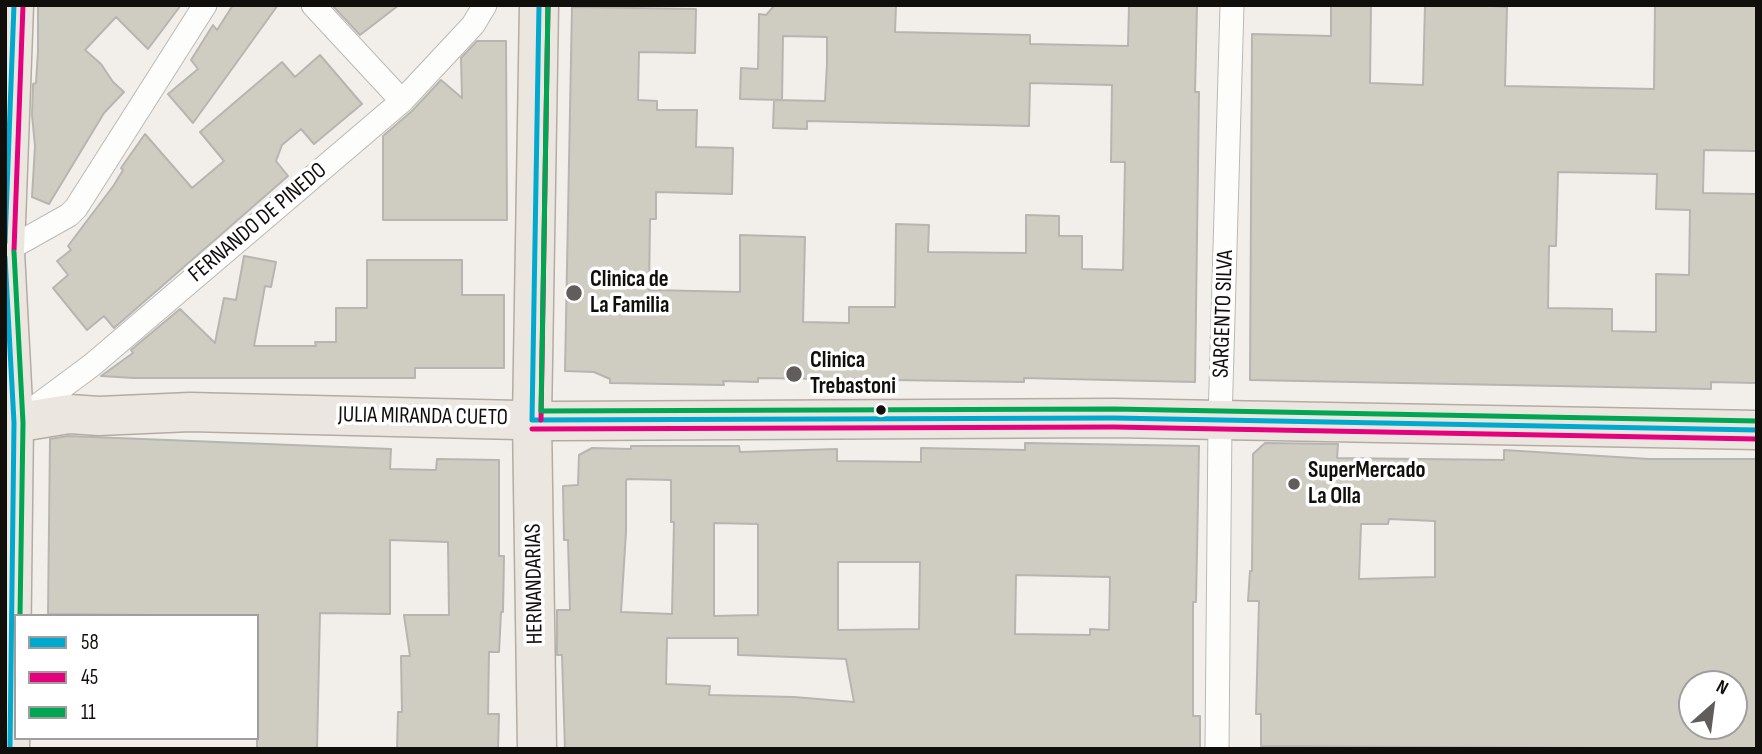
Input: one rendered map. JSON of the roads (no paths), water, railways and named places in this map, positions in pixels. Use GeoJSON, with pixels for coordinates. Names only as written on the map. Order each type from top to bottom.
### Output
{"type":"FeatureCollection","features":[{"type":"Feature","properties":{"kind":"highway"},"geometry":{"type":"LineString","coordinates":[[10,749],[14,423],[5,251],[14,5]]}},
{"type":"Feature","properties":{"kind":"highway","name":"HERNANDARIAS"},"geometry":{"type":"LineString","coordinates":[[537,749],[532,420],[539,5]]}},
{"type":"Feature","properties":{"kind":"highway","name":"JULIA MIRANDA CUETO"},"geometry":{"type":"LineString","coordinates":[[14,423],[69,414],[99,416],[190,412],[532,420],[1114,418],[1757,429]]}},
{"type":"Feature","properties":{"kind":"street"},"geometry":{"type":"LineString","coordinates":[[5,251],[69,215],[76,208],[205,5]]}},
{"type":"Feature","properties":{"kind":"street"},"geometry":{"type":"LineString","coordinates":[[313,5],[402,101]]}},
{"type":"Feature","properties":{"kind":"street","name":"FERNANDO DE PINEDO"},"geometry":{"type":"LineString","coordinates":[[14,423],[92,365],[402,101],[473,24],[485,5]]}},
{"type":"Feature","properties":{"kind":"street","name":"SARGENTO SILVA"},"geometry":{"type":"LineString","coordinates":[[1217,749],[1220,421],[1232,5]]}},
{"type":"Feature","properties":{"kind":"place","name":"Clinica de La Familia"},"geometry":{"type":"Point","coordinates":[574,293]}},
{"type":"Feature","properties":{"kind":"place","name":"Clinica Trebastoni"},"geometry":{"type":"Point","coordinates":[794,374]}},
{"type":"Feature","properties":{"kind":"place","name":"SuperMercado La Olla"},"geometry":{"type":"Point","coordinates":[1294,484]}}]}
